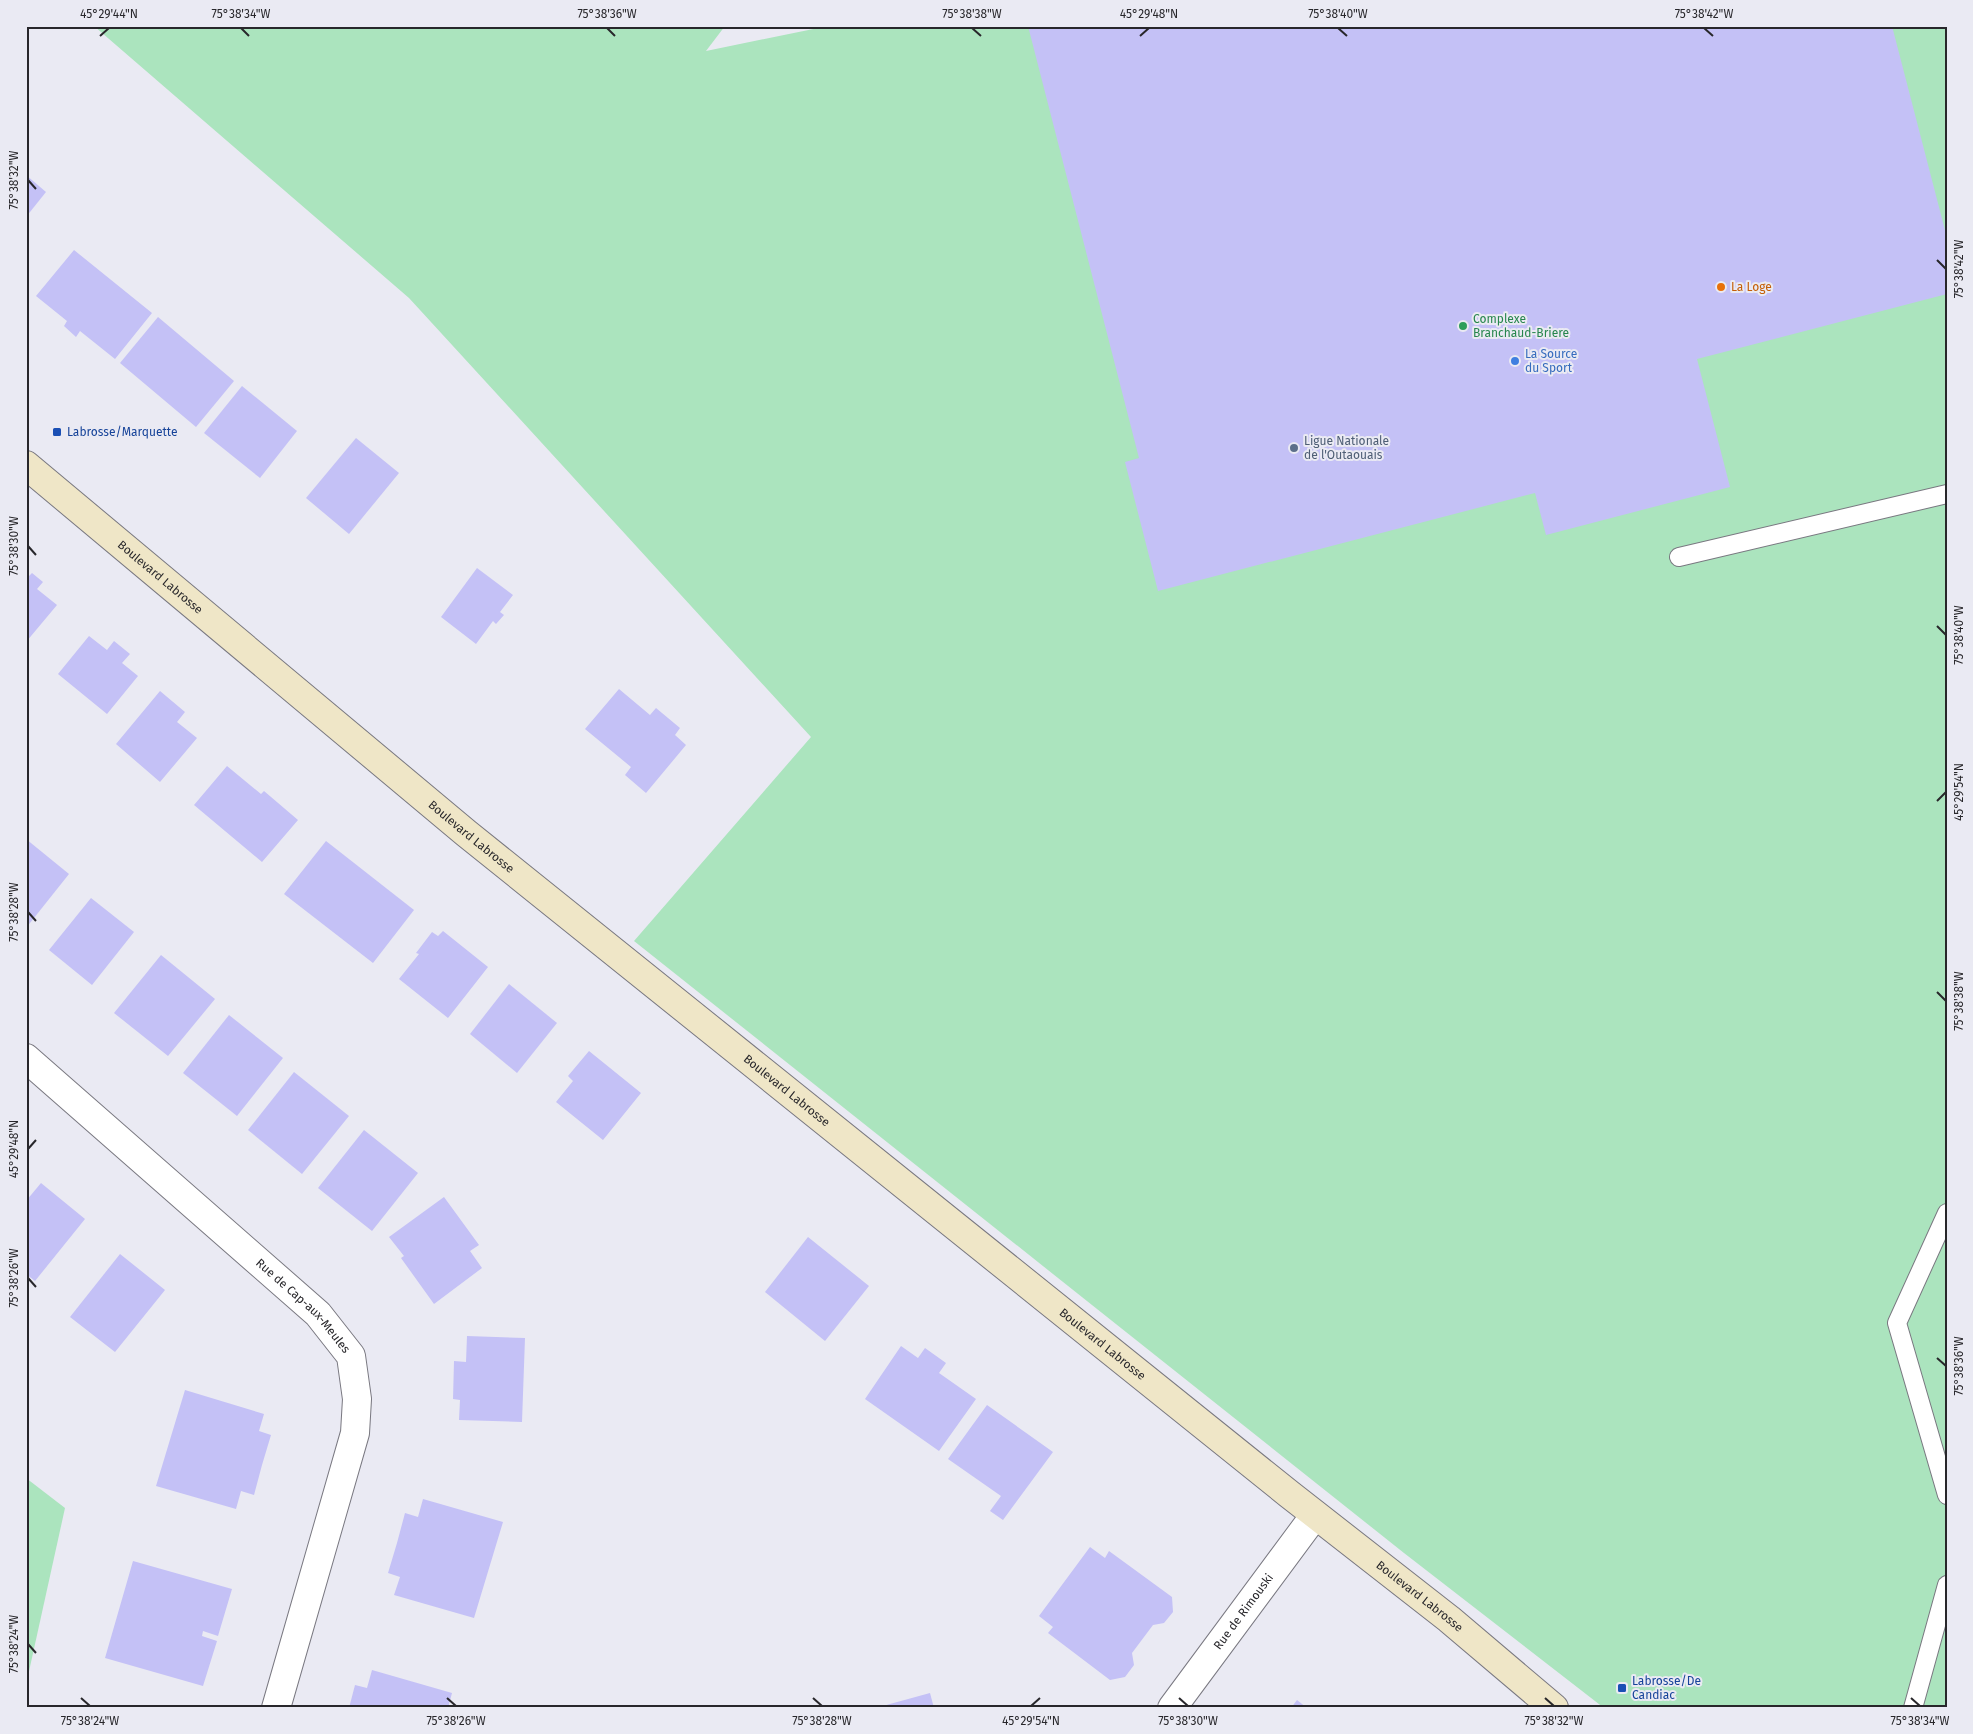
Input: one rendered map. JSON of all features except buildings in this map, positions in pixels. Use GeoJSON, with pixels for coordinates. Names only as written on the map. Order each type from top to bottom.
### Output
{"type":"FeatureCollection","features":[{"type":"Feature","properties":{"kind":"main road","name":"Boulevard Labrosse"},"geometry":{"type":"LineString","coordinates":[[26,465],[466,833],[1315,1515],[1449,1619],[1554,1708]]}},
{"type":"Feature","properties":{"kind":"street","name":"Rue de Cap-aux-Meules"},"geometry":{"type":"LineString","coordinates":[[26,1058],[318,1314],[351,1356],[356,1399],[356,1433],[276,1708]]}},
{"type":"Feature","properties":{"kind":"street","name":"Rue de Rimouski"},"geometry":{"type":"LineString","coordinates":[[1172,1708],[1315,1515]]}},
{"type":"Feature","properties":{"kind":"lane"},"geometry":{"type":"LineString","coordinates":[[1679,556],[1947,494]]}},
{"type":"Feature","properties":{"kind":"lane"},"geometry":{"type":"LineString","coordinates":[[1947,1213],[1897,1323],[1947,1495]]}},
{"type":"Feature","properties":{"kind":"lane"},"geometry":{"type":"LineString","coordinates":[[1914,1708],[1947,1584]]}},
{"type":"Feature","properties":{"kind":"green space"},"geometry":{"type":"Polygon","coordinates":[[[94,26],[725,26],[706,51],[828,26],[1947,26],[1947,1708],[1604,1708],[1404,1553],[634,941],[811,737],[409,298],[94,26]]]}},
{"type":"Feature","properties":{"kind":"green space"},"geometry":{"type":"Polygon","coordinates":[[[26,1478],[65,1508],[26,1685],[26,1478]]]}},
{"type":"Feature","properties":{"kind":"place","name":"La Loge"},"geometry":{"type":"Point","coordinates":[1721,287]}},
{"type":"Feature","properties":{"kind":"place","name":"Complexe Branchaud-Briere"},"geometry":{"type":"Point","coordinates":[1463,326]}},
{"type":"Feature","properties":{"kind":"place","name":"La Source du Sport"},"geometry":{"type":"Point","coordinates":[1515,361]}},
{"type":"Feature","properties":{"kind":"place","name":"Labrosse/Marquette"},"geometry":{"type":"Point","coordinates":[57,432]}},
{"type":"Feature","properties":{"kind":"place","name":"Ligue Nationale de l'Outaouais"},"geometry":{"type":"Point","coordinates":[1294,448]}},
{"type":"Feature","properties":{"kind":"place","name":"Labrosse/De Candiac"},"geometry":{"type":"Point","coordinates":[1622,1688]}}]}
